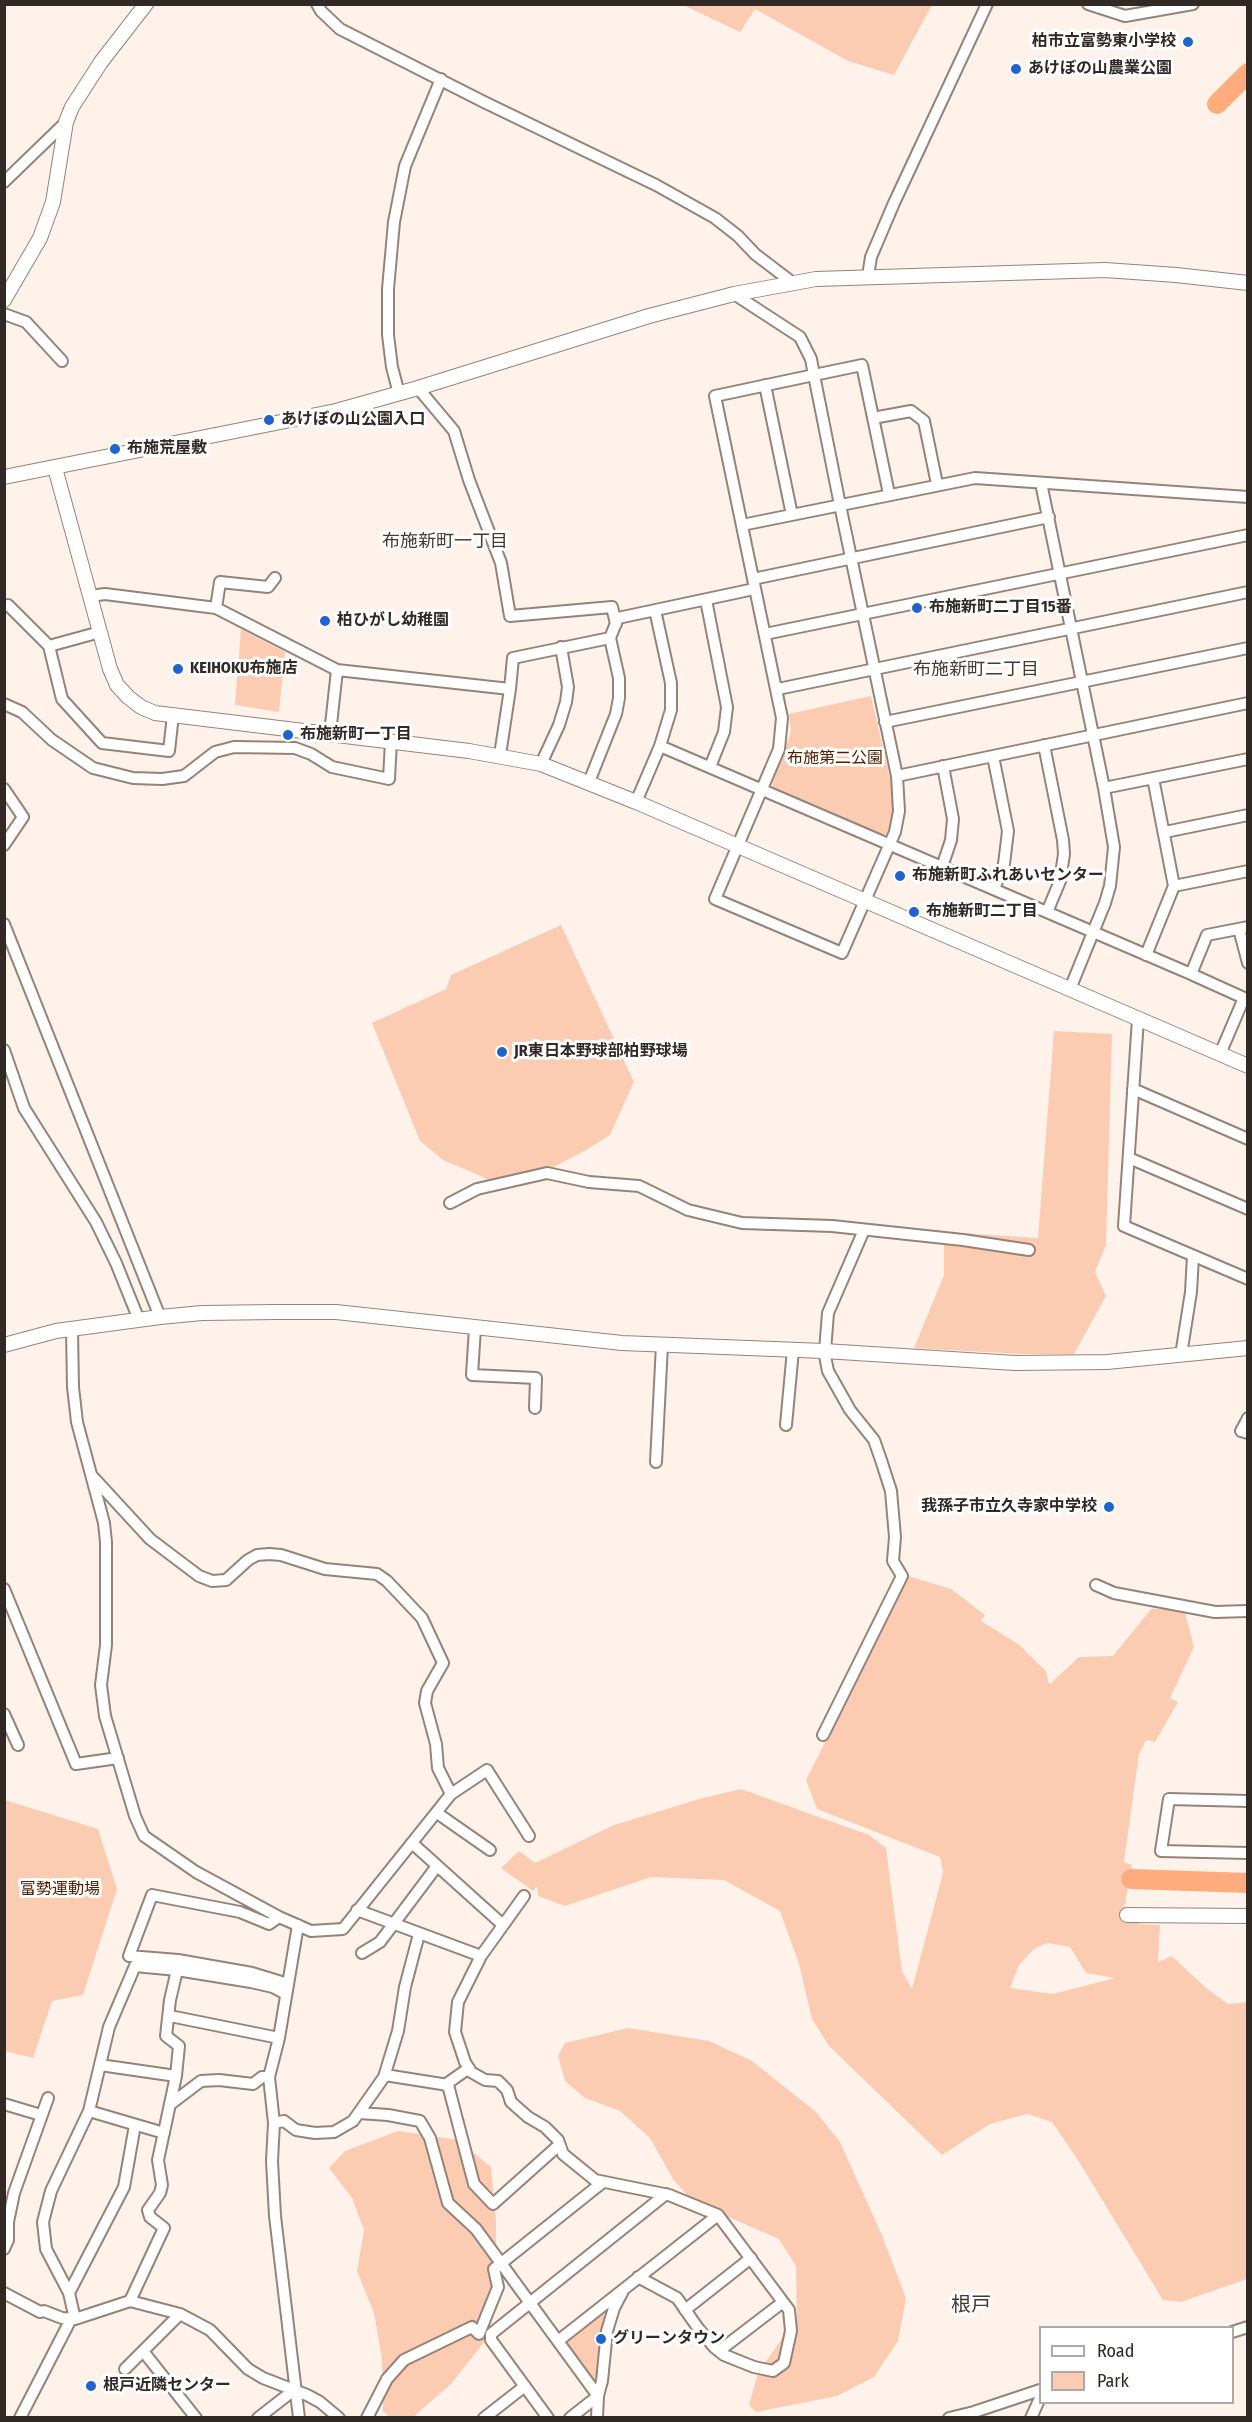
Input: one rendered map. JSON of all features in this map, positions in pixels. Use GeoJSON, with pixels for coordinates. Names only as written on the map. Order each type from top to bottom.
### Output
{"type":"FeatureCollection","features":[{"type":"Feature","properties":{"kind":"street"},"geometry":{"type":"LineString","coordinates":[[4,300],[40,238],[53,202],[66,122],[72,107],[101,62],[147,4]]}},
{"type":"Feature","properties":{"kind":"street"},"geometry":{"type":"LineString","coordinates":[[317,4],[340,29],[656,185],[716,218],[793,283]]}},
{"type":"Feature","properties":{"kind":"street"},"geometry":{"type":"LineString","coordinates":[[868,276],[871,257],[903,183],[987,4]]}},
{"type":"Feature","properties":{"kind":"street"},"geometry":{"type":"LineString","coordinates":[[1088,4],[1125,16],[1193,4]]}},
{"type":"Feature","properties":{"kind":"street"},"geometry":{"type":"LineString","coordinates":[[399,394],[392,368],[388,336],[388,289],[394,222],[405,166],[441,79]]}},
{"type":"Feature","properties":{"kind":"street"},"geometry":{"type":"LineString","coordinates":[[4,182],[66,122]]}},
{"type":"Feature","properties":{"kind":"street"},"geometry":{"type":"LineString","coordinates":[[4,477],[276,425],[336,411],[399,394],[649,316],[734,294],[793,283],[833,277],[1105,270],[1248,283]]}},
{"type":"Feature","properties":{"kind":"street"},"geometry":{"type":"LineString","coordinates":[[734,294],[800,337],[811,359],[814,375],[840,505],[897,776],[899,811],[890,844],[842,953],[716,899],[779,749],[782,734],[778,689],[716,396],[765,385],[814,375],[862,365],[889,494]]}},
{"type":"Feature","properties":{"kind":"street"},"geometry":{"type":"LineString","coordinates":[[4,314],[26,322],[62,361]]}},
{"type":"Feature","properties":{"kind":"street"},"geometry":{"type":"LineString","coordinates":[[765,385],[792,515]]}},
{"type":"Feature","properties":{"kind":"street"},"geometry":{"type":"LineString","coordinates":[[418,388],[454,431],[469,480],[501,564],[510,616],[612,607],[616,625]]}},
{"type":"Feature","properties":{"kind":"street"},"geometry":{"type":"LineString","coordinates":[[873,418],[911,411],[924,421],[937,484]]}},
{"type":"Feature","properties":{"kind":"street"},"geometry":{"type":"LineString","coordinates":[[55,468],[110,669],[117,685],[128,697],[155,713],[500,755],[541,764],[636,802],[1248,1066]]}},
{"type":"Feature","properties":{"kind":"street"},"geometry":{"type":"LineString","coordinates":[[742,525],[975,478],[1248,497]]}},
{"type":"Feature","properties":{"kind":"street"},"geometry":{"type":"LineString","coordinates":[[1041,483],[1113,832],[1113,869],[1110,886],[1095,932],[1070,989]]}},
{"type":"Feature","properties":{"kind":"street"},"geometry":{"type":"LineString","coordinates":[[589,782],[616,714],[619,698],[619,678],[610,638],[618,618],[706,600],[754,584],[851,558],[1049,517]]}},
{"type":"Feature","properties":{"kind":"street"},"geometry":{"type":"LineString","coordinates":[[765,634],[1248,535]]}},
{"type":"Feature","properties":{"kind":"street"},"geometry":{"type":"LineString","coordinates":[[216,608],[220,582],[268,586],[275,578]]}},
{"type":"Feature","properties":{"kind":"street"},"geometry":{"type":"LineString","coordinates":[[778,689],[1248,592]]}},
{"type":"Feature","properties":{"kind":"street"},"geometry":{"type":"LineString","coordinates":[[90,596],[105,594],[216,608],[337,670],[510,690]]}},
{"type":"Feature","properties":{"kind":"street"},"geometry":{"type":"LineString","coordinates":[[706,600],[727,707],[724,732],[710,767]]}},
{"type":"Feature","properties":{"kind":"street"},"geometry":{"type":"LineString","coordinates":[[8,605],[49,646],[62,699],[102,743],[169,751],[173,715]]}},
{"type":"Feature","properties":{"kind":"street"},"geometry":{"type":"LineString","coordinates":[[636,802],[668,727],[672,694],[656,610]]}},
{"type":"Feature","properties":{"kind":"street"},"geometry":{"type":"LineString","coordinates":[[49,646],[100,632]]}},
{"type":"Feature","properties":{"kind":"street"},"geometry":{"type":"LineString","coordinates":[[500,755],[513,658],[610,638]]}},
{"type":"Feature","properties":{"kind":"street"},"geometry":{"type":"LineString","coordinates":[[541,764],[559,725],[566,702],[568,687],[561,647]]}},
{"type":"Feature","properties":{"kind":"street"},"geometry":{"type":"LineString","coordinates":[[885,722],[1248,648]]}},
{"type":"Feature","properties":{"kind":"street"},"geometry":{"type":"LineString","coordinates":[[330,734],[337,670]]}},
{"type":"Feature","properties":{"kind":"street"},"geometry":{"type":"LineString","coordinates":[[4,702],[22,712],[52,740],[93,768],[133,778],[162,779],[184,776],[215,752],[234,747],[295,748],[311,754],[332,767],[389,779],[391,741]]}},
{"type":"Feature","properties":{"kind":"street"},"geometry":{"type":"LineString","coordinates":[[897,776],[1248,703]]}},
{"type":"Feature","properties":{"kind":"street"},"geometry":{"type":"LineString","coordinates":[[1044,745],[1064,854],[1059,881],[1047,912]]}},
{"type":"Feature","properties":{"kind":"street"},"geometry":{"type":"LineString","coordinates":[[660,746],[1246,998],[1220,1054]]}},
{"type":"Feature","properties":{"kind":"street"},"geometry":{"type":"LineString","coordinates":[[993,756],[1008,831],[1004,864],[994,889]]}},
{"type":"Feature","properties":{"kind":"street"},"geometry":{"type":"LineString","coordinates":[[1104,788],[1248,759]]}},
{"type":"Feature","properties":{"kind":"street"},"geometry":{"type":"LineString","coordinates":[[942,867],[951,840],[953,819],[944,766]]}},
{"type":"Feature","properties":{"kind":"street"},"geometry":{"type":"LineString","coordinates":[[1146,955],[1174,886],[1153,778]]}},
{"type":"Feature","properties":{"kind":"street"},"geometry":{"type":"LineString","coordinates":[[4,789],[23,817],[4,845]]}},
{"type":"Feature","properties":{"kind":"street"},"geometry":{"type":"LineString","coordinates":[[1165,832],[1248,815]]}},
{"type":"Feature","properties":{"kind":"street"},"geometry":{"type":"LineString","coordinates":[[1174,886],[1248,871]]}},
{"type":"Feature","properties":{"kind":"street"},"geometry":{"type":"LineString","coordinates":[[4,924],[160,1317]]}},
{"type":"Feature","properties":{"kind":"street"},"geometry":{"type":"LineString","coordinates":[[1191,974],[1208,935],[1243,928],[1248,963]]}},
{"type":"Feature","properties":{"kind":"street"},"geometry":{"type":"LineString","coordinates":[[1138,1019],[1124,1226],[1248,1279]]}},
{"type":"Feature","properties":{"kind":"street"},"geometry":{"type":"LineString","coordinates":[[4,1050],[10,1080],[24,1108],[96,1222],[116,1263],[139,1320]]}},
{"type":"Feature","properties":{"kind":"street"},"geometry":{"type":"LineString","coordinates":[[1133,1089],[1248,1139]]}},
{"type":"Feature","properties":{"kind":"street"},"geometry":{"type":"LineString","coordinates":[[1129,1158],[1248,1209]]}},
{"type":"Feature","properties":{"kind":"street"},"geometry":{"type":"LineString","coordinates":[[450,1203],[477,1189],[547,1173],[590,1182],[639,1186],[688,1210],[729,1221],[832,1226],[963,1240],[1029,1250]]}},
{"type":"Feature","properties":{"kind":"street"},"geometry":{"type":"LineString","coordinates":[[822,1735],[902,1576],[893,1561],[895,1537],[891,1491],[881,1460],[874,1440],[850,1410],[828,1371],[825,1351],[828,1313],[864,1230]]}},
{"type":"Feature","properties":{"kind":"street"},"geometry":{"type":"LineString","coordinates":[[1181,1355],[1191,1292],[1193,1256]]}},
{"type":"Feature","properties":{"kind":"street"},"geometry":{"type":"LineString","coordinates":[[4,1345],[72,1329],[160,1317],[202,1313],[336,1312],[662,1346],[825,1351],[970,1361],[1059,1364],[1248,1348]]}},
{"type":"Feature","properties":{"kind":"street"},"geometry":{"type":"LineString","coordinates":[[475,1328],[472,1375],[536,1378],[535,1408]]}},
{"type":"Feature","properties":{"kind":"street"},"geometry":{"type":"LineString","coordinates":[[72,1329],[73,1387],[77,1422],[104,1523],[106,1542],[106,1645],[101,1685],[105,1716],[135,1816],[144,1836],[196,1872],[279,1917],[311,1931],[343,1929],[451,1794],[487,1770],[529,1836]]}},
{"type":"Feature","properties":{"kind":"street"},"geometry":{"type":"LineString","coordinates":[[656,1462],[662,1346]]}},
{"type":"Feature","properties":{"kind":"street"},"geometry":{"type":"LineString","coordinates":[[786,1425],[793,1350]]}},
{"type":"Feature","properties":{"kind":"street"},"geometry":{"type":"LineString","coordinates":[[1248,1418],[1241,1431],[1248,1433]]}},
{"type":"Feature","properties":{"kind":"street"},"geometry":{"type":"LineString","coordinates":[[92,1475],[150,1539],[199,1576],[212,1581],[226,1580],[248,1560],[257,1555],[269,1554],[281,1555],[325,1569],[367,1571],[387,1581],[422,1618],[443,1663],[427,1691],[425,1703],[436,1744],[438,1768],[451,1794]]}},
{"type":"Feature","properties":{"kind":"street"},"geometry":{"type":"LineString","coordinates":[[1096,1585],[1114,1593],[1215,1612],[1248,1611]]}},
{"type":"Feature","properties":{"kind":"street"},"geometry":{"type":"LineString","coordinates":[[4,1590],[76,1764],[118,1758]]}},
{"type":"Feature","properties":{"kind":"street"},"geometry":{"type":"LineString","coordinates":[[4,1714],[18,1745]]}},
{"type":"Feature","properties":{"kind":"street"},"geometry":{"type":"LineString","coordinates":[[1248,1802],[1169,1799],[1161,1851],[1248,1853]]}},
{"type":"Feature","properties":{"kind":"street"},"geometry":{"type":"LineString","coordinates":[[437,1813],[490,1850]]}},
{"type":"Feature","properties":{"kind":"street"},"geometry":{"type":"LineString","coordinates":[[412,1843],[503,1925]]}},
{"type":"Feature","properties":{"kind":"street"},"geometry":{"type":"LineString","coordinates":[[362,1953],[380,1942],[437,1866]]}},
{"type":"Feature","properties":{"kind":"street"},"geometry":{"type":"LineString","coordinates":[[279,1917],[269,1924],[240,1912],[152,1894],[129,1956],[178,1960],[252,1973],[287,1989]]}},
{"type":"Feature","properties":{"kind":"street"},"geometry":{"type":"LineString","coordinates":[[524,1896],[481,1956],[458,2002],[455,2032],[471,2072],[486,2080],[498,2081],[507,2090],[511,2102],[528,2117],[545,2127],[563,2154],[595,2180],[666,2194],[696,2204],[718,2215],[789,2310],[791,2331],[784,2364],[772,2371],[740,2362],[719,2351],[698,2328],[677,2298],[638,2277]]}},
{"type":"Feature","properties":{"kind":"street"},"geometry":{"type":"LineString","coordinates":[[357,1910],[481,1956]]}},
{"type":"Feature","properties":{"kind":"street"},"geometry":{"type":"LineString","coordinates":[[1127,1915],[1248,1917]]}},
{"type":"Feature","properties":{"kind":"street"},"geometry":{"type":"LineString","coordinates":[[298,1925],[279,2037],[269,2077],[274,2123],[272,2161],[275,2216],[299,2418]]}},
{"type":"Feature","properties":{"kind":"street"},"geometry":{"type":"LineString","coordinates":[[274,2123],[284,2121],[296,2130],[315,2133],[334,2132],[353,2121],[385,2075],[398,2031],[405,1987],[419,1934]]}},
{"type":"Feature","properties":{"kind":"street"},"geometry":{"type":"LineString","coordinates":[[20,2418],[73,2319],[69,2293],[46,2250],[43,2222],[51,2191],[89,2111],[109,2027],[135,1966],[177,1970],[287,1989]]}},
{"type":"Feature","properties":{"kind":"street"},"geometry":{"type":"LineString","coordinates":[[130,2301],[164,2228],[150,2217],[148,2210],[162,2186],[158,2160],[176,2076],[179,2046],[166,2036],[170,2000],[177,1970]]}},
{"type":"Feature","properties":{"kind":"street"},"geometry":{"type":"LineString","coordinates":[[170,2016],[279,2037]]}},
{"type":"Feature","properties":{"kind":"street"},"geometry":{"type":"LineString","coordinates":[[100,2065],[176,2076]]}},
{"type":"Feature","properties":{"kind":"street"},"geometry":{"type":"LineString","coordinates":[[445,2085],[469,2068]]}},
{"type":"Feature","properties":{"kind":"street"},"geometry":{"type":"LineString","coordinates":[[385,2075],[448,2085],[474,2184],[493,2204],[559,2145]]}},
{"type":"Feature","properties":{"kind":"street"},"geometry":{"type":"LineString","coordinates":[[172,2103],[201,2081],[219,2080],[253,2084],[262,2077],[269,2077]]}},
{"type":"Feature","properties":{"kind":"street"},"geometry":{"type":"LineString","coordinates":[[4,2249],[8,2240],[9,2191],[48,2098]]}},
{"type":"Feature","properties":{"kind":"street"},"geometry":{"type":"LineString","coordinates":[[4,2104],[41,2115]]}},
{"type":"Feature","properties":{"kind":"street"},"geometry":{"type":"LineString","coordinates":[[89,2111],[164,2133]]}},
{"type":"Feature","properties":{"kind":"street"},"geometry":{"type":"LineString","coordinates":[[359,2113],[420,2121],[430,2138],[448,2203],[476,2229],[598,2396]]}},
{"type":"Feature","properties":{"kind":"street"},"geometry":{"type":"LineString","coordinates":[[69,2293],[124,2187],[135,2125]]}},
{"type":"Feature","properties":{"kind":"street"},"geometry":{"type":"LineString","coordinates":[[367,2418],[387,2379],[404,2360],[472,2327],[479,2334],[496,2298],[498,2288],[494,2269],[603,2182]]}},
{"type":"Feature","properties":{"kind":"street"},"geometry":{"type":"LineString","coordinates":[[548,2418],[490,2340],[491,2334],[666,2194]]}},
{"type":"Feature","properties":{"kind":"street"},"geometry":{"type":"LineString","coordinates":[[558,2341],[718,2215]]}},
{"type":"Feature","properties":{"kind":"street"},"geometry":{"type":"LineString","coordinates":[[685,2310],[751,2258]]}},
{"type":"Feature","properties":{"kind":"street"},"geometry":{"type":"LineString","coordinates":[[597,2418],[607,2331],[614,2308],[624,2289]]}},
{"type":"Feature","properties":{"kind":"street"},"geometry":{"type":"LineString","coordinates":[[4,2293],[40,2312],[44,2311],[73,2319],[130,2301],[180,2314],[210,2330],[249,2369],[263,2378],[320,2402],[339,2418]]}},
{"type":"Feature","properties":{"kind":"street"},"geometry":{"type":"LineString","coordinates":[[719,2351],[783,2302]]}},
{"type":"Feature","properties":{"kind":"street"},"geometry":{"type":"LineString","coordinates":[[125,2369],[180,2314]]}},
{"type":"Feature","properties":{"kind":"street"},"geometry":{"type":"LineString","coordinates":[[143,2351],[196,2418]]}},
{"type":"Feature","properties":{"kind":"street"},"geometry":{"type":"LineString","coordinates":[[484,2418],[525,2386]]}},
{"type":"Feature","properties":{"kind":"street"},"geometry":{"type":"LineString","coordinates":[[258,2418],[296,2391]]}},
{"type":"Feature","properties":{"kind":"street"},"geometry":{"type":"LineString","coordinates":[[948,2418],[1039,2391]]}},
{"type":"Feature","properties":{"kind":"street"},"geometry":{"type":"LineString","coordinates":[[570,2418],[598,2396]]}},
{"type":"Feature","properties":{"kind":"street"},"geometry":{"type":"LineString","coordinates":[[1031,2418],[1039,2402]]}},
{"type":"Feature","properties":{"kind":"green space"},"geometry":{"type":"Polygon","coordinates":[[[683,5],[932,5],[894,75],[848,61],[755,9],[740,32],[683,5]]]}},
{"type":"Feature","properties":{"kind":"green space"},"geometry":{"type":"Polygon","coordinates":[[[241,629],[285,652],[279,712],[235,705],[241,629]]]}},
{"type":"Feature","properties":{"kind":"green space","name":"布施第二公園"},"geometry":{"type":"Polygon","coordinates":[[[871,696],[891,783],[892,819],[887,834],[881,834],[774,789],[772,784],[791,732],[789,714],[871,696]]]}},
{"type":"Feature","properties":{"kind":"green space","name":"JR東日本野球部柏野球場"},"geometry":{"type":"Polygon","coordinates":[[[561,925],[634,1082],[610,1135],[537,1176],[497,1183],[443,1160],[420,1141],[372,1023],[446,989],[451,975],[561,925]]]}},
{"type":"Feature","properties":{"kind":"green space"},"geometry":{"type":"Polygon","coordinates":[[[1054,1031],[1112,1034],[1106,1245],[1095,1272],[1106,1296],[1074,1354],[1019,1354],[914,1348],[944,1275],[944,1232],[1038,1238],[1054,1031]]]}},
{"type":"Feature","properties":{"kind":"green space"},"geometry":{"type":"Polygon","coordinates":[[[908,1576],[951,1589],[985,1615],[981,1621],[1018,1644],[1046,1671],[1050,1684],[1079,1657],[1113,1656],[1151,1609],[1184,1609],[1194,1647],[1170,1698],[1178,1702],[1155,1742],[1146,1740],[1139,1754],[1124,1862],[1132,1865],[1122,1920],[1141,1920],[1139,1924],[1160,1925],[1158,1962],[1172,1956],[1206,1988],[1228,2004],[1247,2002],[1247,2279],[1181,2302],[1163,2300],[1078,2160],[1052,2122],[1027,2114],[990,2124],[942,2155],[829,2046],[812,2019],[799,1964],[780,1911],[724,1880],[651,1877],[565,1906],[538,1896],[537,1886],[533,1891],[501,1868],[519,1851],[535,1863],[614,1825],[741,1789],[869,1835],[886,1848],[902,1971],[912,1989],[943,1873],[940,1857],[817,1809],[806,1780],[908,1576]],[[1048,1943],[1035,1948],[1019,1965],[1010,1988],[1053,1994],[1115,1978],[1086,1973],[1070,1947],[1048,1943]]]}},
{"type":"Feature","properties":{"kind":"green space","name":"富勢運動場"},"geometry":{"type":"Polygon","coordinates":[[[5,1800],[98,1829],[117,1889],[83,1995],[52,2001],[33,2058],[5,2051],[5,1800]]]}},
{"type":"Feature","properties":{"kind":"green space"},"geometry":{"type":"Polygon","coordinates":[[[628,2028],[709,2041],[752,2061],[816,2112],[840,2142],[881,2233],[906,2298],[898,2341],[874,2377],[837,2396],[756,2412],[749,2405],[758,2373],[797,2317],[796,2266],[779,2239],[692,2201],[673,2179],[650,2138],[620,2111],[585,2098],[565,2081],[558,2056],[565,2043],[628,2028]]]}},
{"type":"Feature","properties":{"kind":"green space"},"geometry":{"type":"Polygon","coordinates":[[[398,2131],[458,2140],[491,2167],[496,2222],[496,2276],[485,2341],[451,2384],[413,2417],[389,2417],[383,2411],[382,2359],[374,2313],[357,2271],[364,2230],[352,2198],[329,2168],[345,2151],[398,2131]]]}},
{"type":"Feature","properties":{"kind":"green space"},"geometry":{"type":"Polygon","coordinates":[[[602,2313],[606,2316],[597,2378],[592,2380],[567,2346],[567,2341],[602,2313]]]}},
{"type":"Feature","properties":{"kind":"waterway"},"geometry":{"type":"LineString","coordinates":[[1217,104],[1248,73]]}},
{"type":"Feature","properties":{"kind":"waterway"},"geometry":{"type":"LineString","coordinates":[[1131,1879],[1248,1883]]}},
{"type":"Feature","properties":{"kind":"place","name":"柏市立富勢東小学校"},"geometry":{"type":"Point","coordinates":[1188,42]}},
{"type":"Feature","properties":{"kind":"place","name":"あけぼの山農業公園"},"geometry":{"type":"Point","coordinates":[1016,69]}},
{"type":"Feature","properties":{"kind":"place","name":"あけぼの山公園入口"},"geometry":{"type":"Point","coordinates":[269,420]}},
{"type":"Feature","properties":{"kind":"place","name":"布施荒屋敷"},"geometry":{"type":"Point","coordinates":[115,449]}},
{"type":"Feature","properties":{"kind":"place","name":"布施新町二丁目15番"},"geometry":{"type":"Point","coordinates":[917,608]}},
{"type":"Feature","properties":{"kind":"place","name":"柏ひがし幼稚園"},"geometry":{"type":"Point","coordinates":[325,621]}},
{"type":"Feature","properties":{"kind":"place","name":"KEIHOKU布施店"},"geometry":{"type":"Point","coordinates":[178,669]}},
{"type":"Feature","properties":{"kind":"place","name":"布施新町一丁目"},"geometry":{"type":"Point","coordinates":[288,735]}},
{"type":"Feature","properties":{"kind":"place","name":"布施新町ふれあいセンター"},"geometry":{"type":"Point","coordinates":[900,876]}},
{"type":"Feature","properties":{"kind":"place","name":"布施新町二丁目"},"geometry":{"type":"Point","coordinates":[914,912]}},
{"type":"Feature","properties":{"kind":"place","name":"JR東日本野球部柏野球場"},"geometry":{"type":"Point","coordinates":[502,1052]}},
{"type":"Feature","properties":{"kind":"place","name":"我孫子市立久寺家中学校"},"geometry":{"type":"Point","coordinates":[1109,1507]}},
{"type":"Feature","properties":{"kind":"place","name":"グリーンタウン"},"geometry":{"type":"Point","coordinates":[601,2339]}},
{"type":"Feature","properties":{"kind":"place","name":"根戸近隣センター"},"geometry":{"type":"Point","coordinates":[91,2386]}},
{"type":"Feature","properties":{"kind":"district","name":"布施新町一丁目"},"geometry":{"type":"Point","coordinates":[445,542]}},
{"type":"Feature","properties":{"kind":"district","name":"布施新町二丁目"},"geometry":{"type":"Point","coordinates":[976,670]}},
{"type":"Feature","properties":{"kind":"district","name":"根戸"},"geometry":{"type":"Point","coordinates":[971,2305]}}]}
